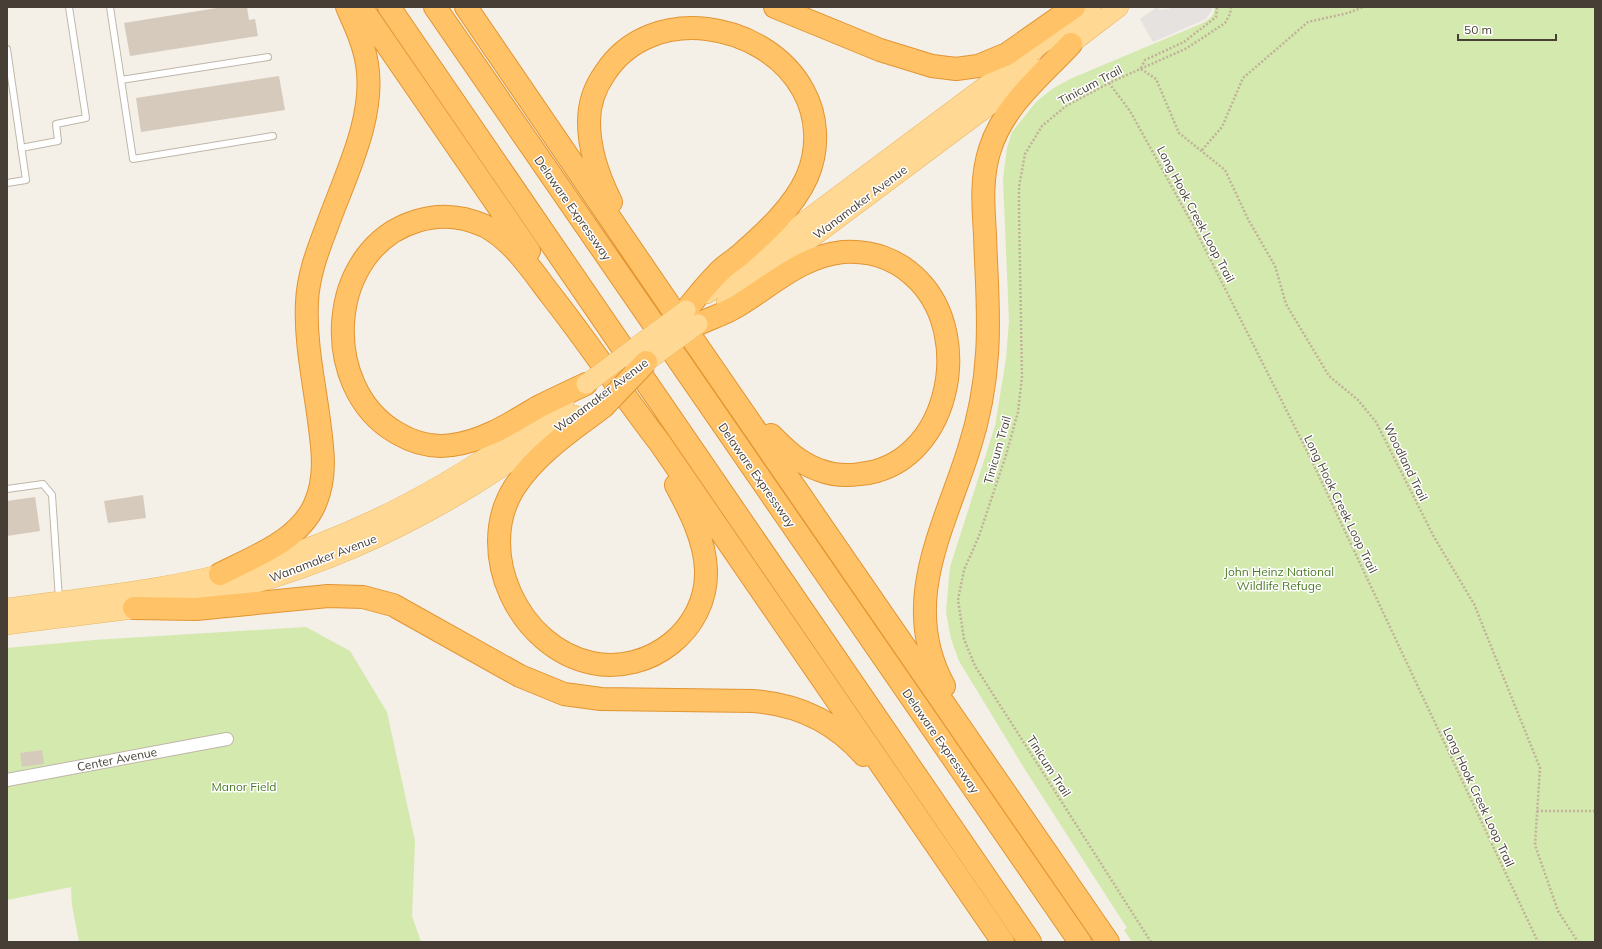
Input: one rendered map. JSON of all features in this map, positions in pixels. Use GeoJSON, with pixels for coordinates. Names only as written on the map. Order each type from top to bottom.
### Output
{"type":"FeatureCollection","features":[{"type":"Feature","properties":{"kind":"highway"},"geometry":{"type":"LineString","coordinates":[[220,574],[288,537],[308,516],[314,506],[321,486],[323,453],[307,326],[308,290],[317,252],[362,129],[368,99],[369,77],[365,54],[347,7]]}},
{"type":"Feature","properties":{"kind":"highway"},"geometry":{"type":"LineString","coordinates":[[361,7],[536,262],[575,325],[636,412],[660,443],[1003,942]]}},
{"type":"Feature","properties":{"kind":"highway"},"geometry":{"type":"LineString","coordinates":[[389,7],[1030,942]]}},
{"type":"Feature","properties":{"kind":"highway","name":"Delaware Expressway"},"geometry":{"type":"LineString","coordinates":[[435,7],[1080,942]]}},
{"type":"Feature","properties":{"kind":"highway"},"geometry":{"type":"LineString","coordinates":[[466,7],[1108,942]]}},
{"type":"Feature","properties":{"kind":"highway"},"geometry":{"type":"LineString","coordinates":[[775,7],[880,50],[932,66],[956,69],[978,66],[998,58],[1074,7]]}},
{"type":"Feature","properties":{"kind":"highway"},"geometry":{"type":"LineString","coordinates":[[644,267],[609,199],[591,142],[589,120],[593,99],[597,88],[616,58],[632,45],[653,36],[678,30],[696,28],[720,31],[746,39],[770,53],[790,71],[807,97],[814,120],[814,155],[806,178],[794,199],[760,236],[718,272],[692,317]]}},
{"type":"Feature","properties":{"kind":"highway"},"geometry":{"type":"LineString","coordinates":[[992,773],[977,738],[953,701],[935,668],[926,633],[924,601],[931,561],[976,424],[985,379],[988,329],[983,192],[987,157],[995,135],[1009,110],[1071,44]]}},
{"type":"Feature","properties":{"kind":"highway"},"geometry":{"type":"LineString","coordinates":[[575,325],[513,247],[484,226],[468,220],[449,216],[430,218],[406,224],[378,244],[360,266],[350,287],[344,308],[342,330],[348,369],[356,388],[366,405],[393,431],[408,439],[424,444],[451,446],[476,439],[507,426],[539,407],[596,396]]}},
{"type":"Feature","properties":{"kind":"highway"},"geometry":{"type":"LineString","coordinates":[[692,317],[738,306],[782,275],[808,262],[843,252],[872,254],[892,260],[904,266],[924,285],[939,310],[947,338],[949,352],[949,366],[945,392],[936,416],[923,438],[908,453],[891,465],[872,472],[854,475],[826,473],[798,459],[770,434],[713,367]]}},
{"type":"Feature","properties":{"kind":"highway"},"geometry":{"type":"LineString","coordinates":[[636,412],[656,453],[682,496],[694,523],[704,552],[705,585],[701,602],[694,618],[684,632],[671,644],[656,654],[640,661],[601,665],[576,659],[558,650],[526,621],[506,584],[501,563],[500,541],[506,507],[520,479],[596,396],[646,362]]}},
{"type":"Feature","properties":{"kind":"highway"},"geometry":{"type":"LineString","coordinates":[[134,608],[196,609],[328,596],[362,597],[393,605],[520,676],[564,694],[601,699],[753,701],[788,706],[810,713],[851,740],[912,809]]}},
{"type":"Feature","properties":{"kind":"main road","name":"Wanamaker Avenue"},"geometry":{"type":"LineString","coordinates":[[7,625],[134,608],[201,597],[252,584],[320,561],[388,533],[473,486],[515,459],[596,396],[692,317],[1091,7]]}},
{"type":"Feature","properties":{"kind":"main road","name":"Wanamaker Avenue"},"geometry":{"type":"LineString","coordinates":[[646,362],[692,317],[1071,44],[1119,7]]}},
{"type":"Feature","properties":{"kind":"main road","name":"Wanamaker Avenue"},"geometry":{"type":"LineString","coordinates":[[7,608],[150,588],[220,574],[266,562],[314,546],[368,523],[423,496],[463,473],[505,445],[596,396]]}},
{"type":"Feature","properties":{"kind":"street","name":"Center Avenue"},"geometry":{"type":"LineString","coordinates":[[7,780],[227,739]]}},
{"type":"Feature","properties":{"kind":"lane"},"geometry":{"type":"LineString","coordinates":[[21,148],[58,141],[56,124],[86,118],[69,7]]}},
{"type":"Feature","properties":{"kind":"lane"},"geometry":{"type":"LineString","coordinates":[[110,7],[133,159],[273,136]]}},
{"type":"Feature","properties":{"kind":"lane"},"geometry":{"type":"LineString","coordinates":[[7,49],[26,180],[7,183]]}},
{"type":"Feature","properties":{"kind":"lane"},"geometry":{"type":"LineString","coordinates":[[121,80],[268,57]]}},
{"type":"Feature","properties":{"kind":"lane"},"geometry":{"type":"LineString","coordinates":[[7,489],[43,484],[52,495],[59,601]]}},
{"type":"Feature","properties":{"kind":"path","name":"Tinicum Trail"},"geometry":{"type":"LineString","coordinates":[[1151,942],[975,666],[964,639],[958,600],[964,570],[979,536],[1006,455],[1018,412],[1022,376],[1018,211],[1019,187],[1025,154],[1042,126],[1066,106],[1140,68],[1145,60],[1184,42],[1216,17],[1218,7]]}},
{"type":"Feature","properties":{"kind":"path"},"geometry":{"type":"LineString","coordinates":[[1140,68],[1185,49],[1209,34],[1225,23],[1230,14],[1231,7]]}},
{"type":"Feature","properties":{"kind":"path"},"geometry":{"type":"LineString","coordinates":[[1202,150],[1222,127],[1243,78],[1308,22],[1348,13],[1362,7]]}},
{"type":"Feature","properties":{"kind":"path","name":"Woodland Trail"},"geometry":{"type":"LineString","coordinates":[[1140,68],[1156,79],[1179,133],[1225,170],[1248,219],[1275,266],[1286,304],[1329,376],[1358,400],[1376,422],[1434,537],[1474,604],[1540,768],[1535,844],[1558,911],[1578,942]]}},
{"type":"Feature","properties":{"kind":"path","name":"Long Hook Creek Loop Trail"},"geometry":{"type":"LineString","coordinates":[[1109,83],[1130,111],[1194,227],[1311,459],[1538,942]]}},
{"type":"Feature","properties":{"kind":"path"},"geometry":{"type":"LineString","coordinates":[[1537,811],[1595,811]]}},
{"type":"Feature","properties":{"kind":"green space","name":"John Heinz National Wildlife Refuge"},"geometry":{"type":"Polygon","coordinates":[[[1215,7],[1595,7],[1595,942],[1132,942],[1124,930],[1127,928],[1024,768],[959,661],[951,639],[946,612],[950,567],[995,426],[1006,359],[1009,321],[1003,179],[1007,148],[1012,132],[1036,102],[1052,89],[1070,79],[1203,23],[1214,13],[1215,7]]]}},
{"type":"Feature","properties":{"kind":"green space","name":"Manor Field"},"geometry":{"type":"Polygon","coordinates":[[[306,627],[350,651],[387,712],[415,841],[412,916],[421,942],[79,942],[72,905],[71,887],[7,900],[7,648],[94,640],[306,627]]]}},
{"type":"Feature","properties":{"kind":"shaded area"},"geometry":{"type":"Polygon","coordinates":[[[1157,7],[1160,10],[1169,9],[1171,7],[1211,7],[1212,10],[1206,19],[1153,42],[1140,19],[1157,7]]]}},
{"type":"Feature","properties":{"kind":"building"},"geometry":{"type":"Polygon","coordinates":[[[223,7],[247,7],[249,20],[255,19],[258,36],[130,56],[124,23],[223,7]]]}},
{"type":"Feature","properties":{"kind":"building"},"geometry":{"type":"Polygon","coordinates":[[[279,76],[285,110],[141,132],[136,98],[279,76]]]}},
{"type":"Feature","properties":{"kind":"building"},"geometry":{"type":"Polygon","coordinates":[[[143,495],[146,518],[108,523],[104,501],[143,495]]]}},
{"type":"Feature","properties":{"kind":"building"},"geometry":{"type":"Polygon","coordinates":[[[35,497],[40,531],[7,536],[7,501],[35,497]]]}},
{"type":"Feature","properties":{"kind":"building"},"geometry":{"type":"Polygon","coordinates":[[[42,750],[44,764],[22,767],[20,753],[42,750]]]}}]}
